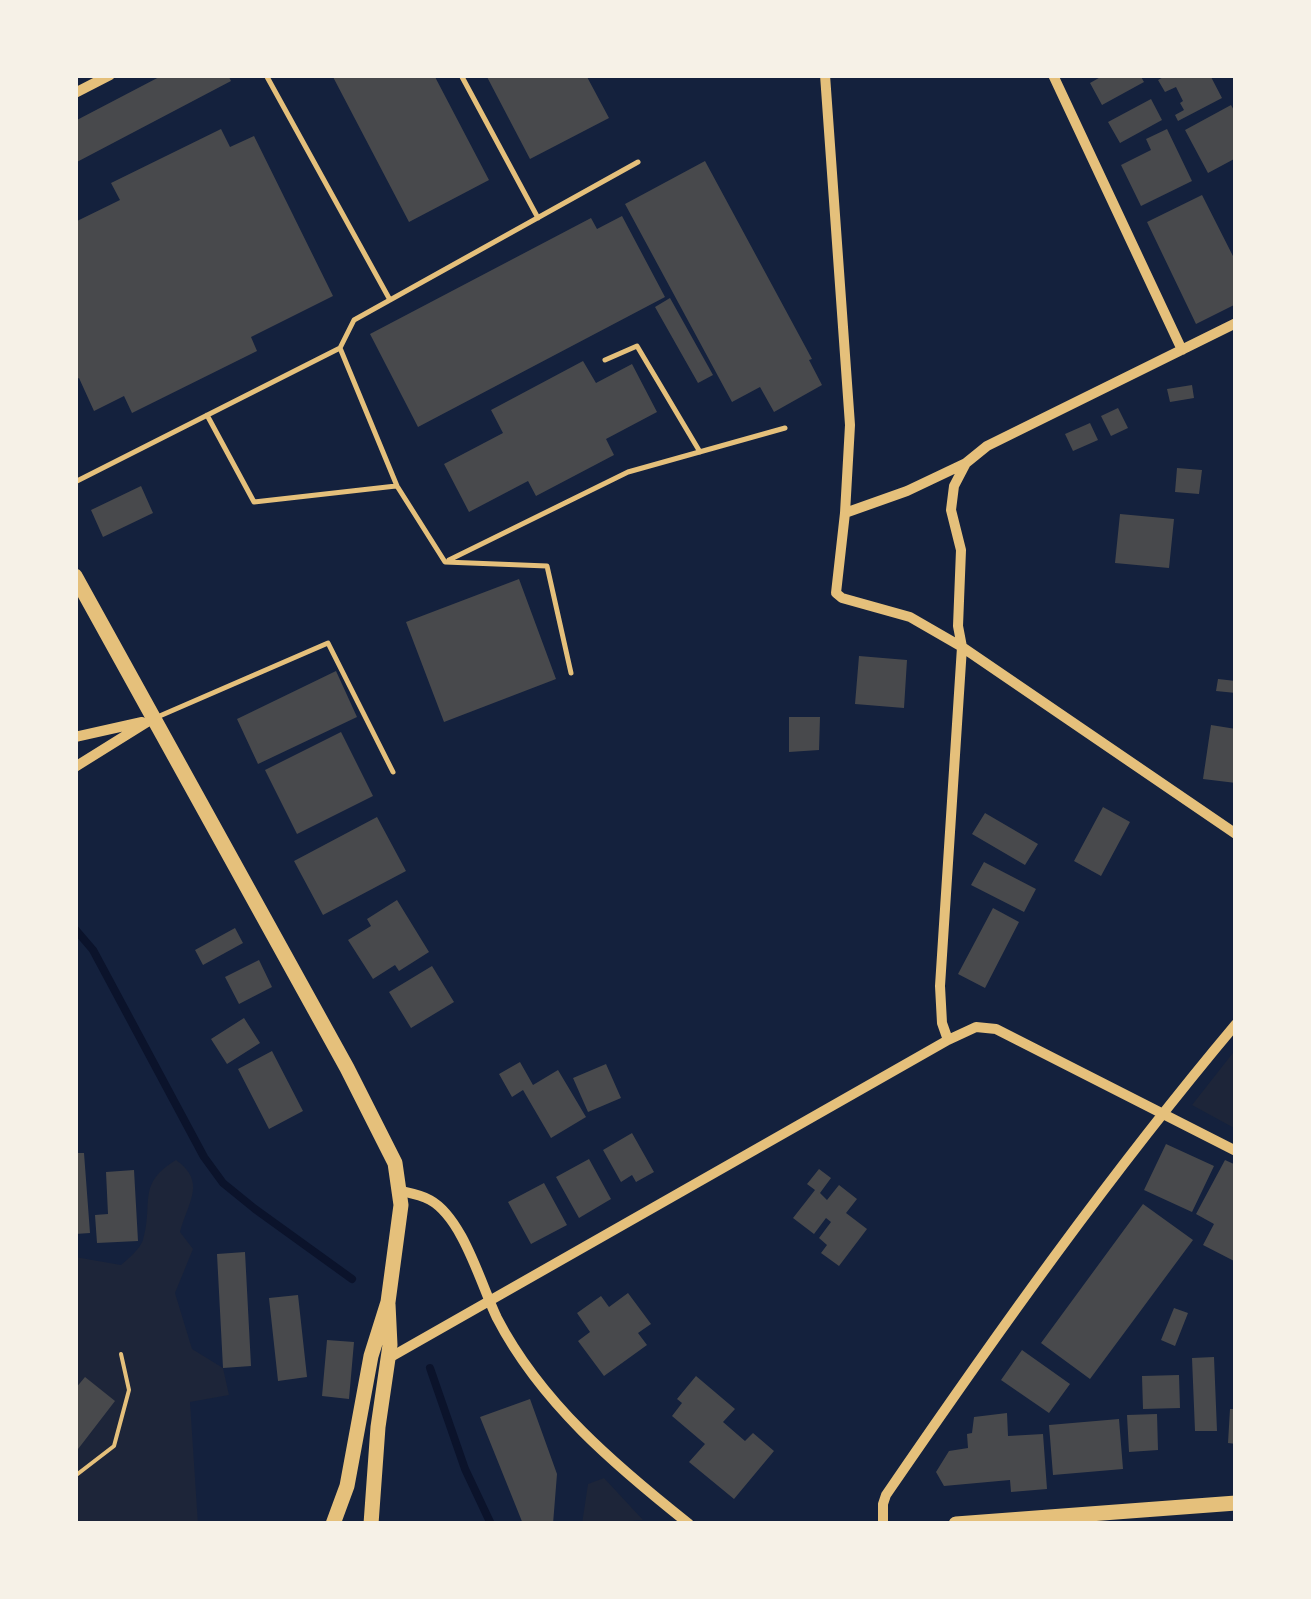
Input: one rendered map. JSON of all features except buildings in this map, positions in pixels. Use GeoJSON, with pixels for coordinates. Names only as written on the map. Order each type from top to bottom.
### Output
{"type":"FeatureCollection","features":[{"type":"Feature","properties":{"kind":"main road"},"geometry":{"type":"LineString","coordinates":[[75,576],[396,1163],[400,1190],[388,1302],[371,1356],[346,1486],[333,1524]]}},
{"type":"Feature","properties":{"kind":"main road"},"geometry":{"type":"LineString","coordinates":[[370,1524],[391,1330],[388,1302]]}},
{"type":"Feature","properties":{"kind":"main road"},"geometry":{"type":"LineString","coordinates":[[956,1524],[1236,1503]]}},
{"type":"Feature","properties":{"kind":"street"},"geometry":{"type":"LineString","coordinates":[[75,93],[110,75]]}},
{"type":"Feature","properties":{"kind":"street"},"geometry":{"type":"LineString","coordinates":[[826,75],[850,425],[846,513],[836,593],[910,617],[962,647],[1236,834]]}},
{"type":"Feature","properties":{"kind":"street"},"geometry":{"type":"LineString","coordinates":[[1053,75],[1182,350]]}},
{"type":"Feature","properties":{"kind":"street"},"geometry":{"type":"LineString","coordinates":[[846,513],[907,492],[966,462],[987,446],[1236,323]]}},
{"type":"Feature","properties":{"kind":"street"},"geometry":{"type":"LineString","coordinates":[[948,1040],[942,1023],[940,986],[962,647],[958,626],[961,550],[951,510],[954,486],[966,462]]}},
{"type":"Feature","properties":{"kind":"street"},"geometry":{"type":"LineString","coordinates":[[75,737],[152,719]]}},
{"type":"Feature","properties":{"kind":"street"},"geometry":{"type":"LineString","coordinates":[[75,767],[152,719]]}},
{"type":"Feature","properties":{"kind":"street"},"geometry":{"type":"LineString","coordinates":[[882,1524],[886,1494],[1034,1282],[1162,1112],[1236,1024]]}},
{"type":"Feature","properties":{"kind":"street"},"geometry":{"type":"LineString","coordinates":[[388,1358],[976,1027],[990,1026],[1236,1151]]}},
{"type":"Feature","properties":{"kind":"street"},"geometry":{"type":"LineString","coordinates":[[400,1190],[427,1198],[445,1214],[515,1348],[564,1413],[689,1524]]}},
{"type":"Feature","properties":{"kind":"lane"},"geometry":{"type":"LineString","coordinates":[[266,75],[390,300]]}},
{"type":"Feature","properties":{"kind":"lane"},"geometry":{"type":"LineString","coordinates":[[461,75],[538,218]]}},
{"type":"Feature","properties":{"kind":"lane"},"geometry":{"type":"LineString","coordinates":[[75,482],[340,348],[354,320],[638,162]]}},
{"type":"Feature","properties":{"kind":"lane"},"geometry":{"type":"LineString","coordinates":[[605,360],[636,346],[700,452]]}},
{"type":"Feature","properties":{"kind":"lane"},"geometry":{"type":"LineString","coordinates":[[340,348],[397,486],[445,562]]}},
{"type":"Feature","properties":{"kind":"lane"},"geometry":{"type":"LineString","coordinates":[[207,415],[254,502],[397,486]]}},
{"type":"Feature","properties":{"kind":"lane"},"geometry":{"type":"LineString","coordinates":[[445,562],[628,472],[785,428]]}},
{"type":"Feature","properties":{"kind":"lane"},"geometry":{"type":"LineString","coordinates":[[445,562],[548,566],[570,673]]}},
{"type":"Feature","properties":{"kind":"lane"},"geometry":{"type":"LineString","coordinates":[[152,719],[328,644],[393,772]]}},
{"type":"Feature","properties":{"kind":"path"},"geometry":{"type":"LineString","coordinates":[[75,1476],[114,1446],[129,1390],[121,1354]]}},
{"type":"Feature","properties":{"kind":"shaded area"},"geometry":{"type":"Polygon","coordinates":[[[1236,1049],[1236,1129],[1192,1105],[1236,1049]]]}},
{"type":"Feature","properties":{"kind":"shaded area"},"geometry":{"type":"Polygon","coordinates":[[[176,1160],[191,1176],[193,1185],[180,1232],[193,1249],[175,1293],[192,1349],[223,1368],[229,1395],[190,1402],[198,1524],[75,1524],[75,1257],[121,1265],[131,1256],[143,1240],[151,1186],[176,1160]]]}},
{"type":"Feature","properties":{"kind":"shaded area"},"geometry":{"type":"Polygon","coordinates":[[[604,1478],[643,1520],[582,1524],[588,1484],[604,1478]]]}},
{"type":"Feature","properties":{"kind":"waterway"},"geometry":{"type":"LineString","coordinates":[[75,929],[93,950],[204,1157],[223,1183],[352,1279]]}},
{"type":"Feature","properties":{"kind":"waterway"},"geometry":{"type":"LineString","coordinates":[[430,1368],[465,1469],[491,1524]]}}]}
